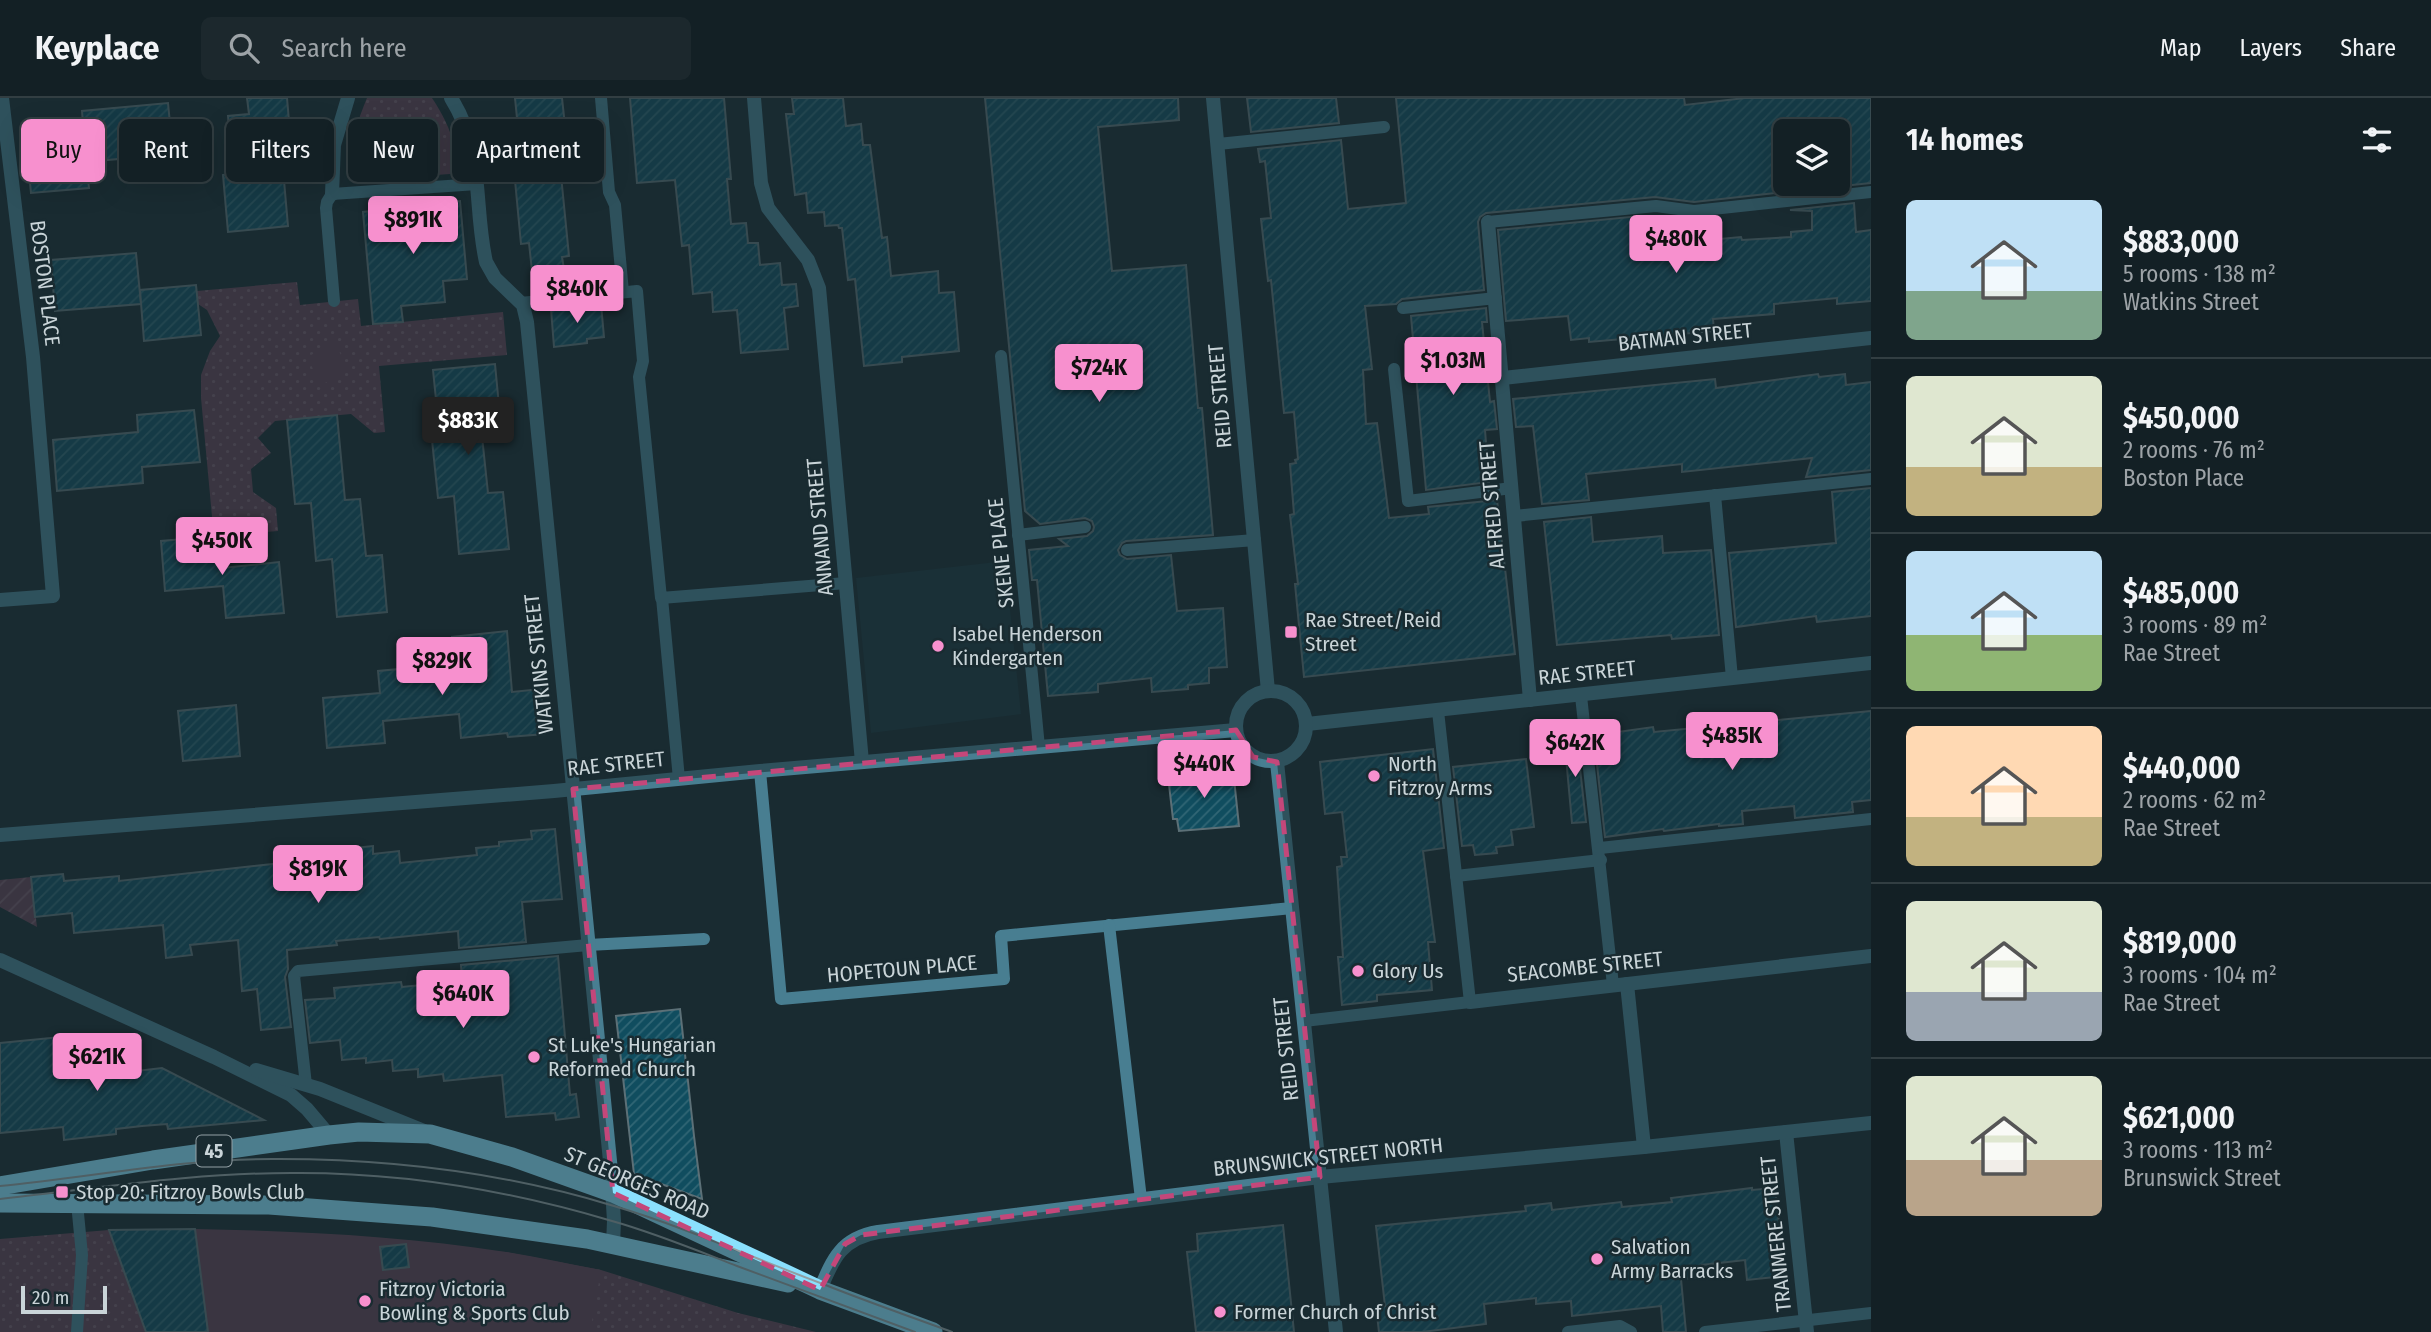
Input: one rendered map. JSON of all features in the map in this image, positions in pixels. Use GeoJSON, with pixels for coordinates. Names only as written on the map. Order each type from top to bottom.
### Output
{"type":"FeatureCollection","features":[{"type":"Feature","properties":{"kind":"highway","name":"45"},"geometry":{"type":"LineString","coordinates":[[0,1186],[153,1160],[329,1135],[391,1131],[430,1133]]}},
{"type":"Feature","properties":{"kind":"highway","name":"ST GEORGES ROAD"},"geometry":{"type":"LineString","coordinates":[[430,1133],[512,1157],[612,1193],[820,1290],[933,1332]]}},
{"type":"Feature","properties":{"kind":"highway","name":"45"},"geometry":{"type":"LineString","coordinates":[[0,1203],[77,1203]]}},
{"type":"Feature","properties":{"kind":"highway","name":"ST GEORGES ROAD"},"geometry":{"type":"LineString","coordinates":[[77,1203],[269,1205],[432,1217],[613,1245],[820,1290]]}},
{"type":"Feature","properties":{"kind":"street","name":"BOSTON PLACE"},"geometry":{"type":"LineString","coordinates":[[0,600],[53,596],[33,357],[2,132],[2,98]]}},
{"type":"Feature","properties":{"kind":"street"},"geometry":{"type":"LineString","coordinates":[[332,194],[334,145],[348,98]]}},
{"type":"Feature","properties":{"kind":"street"},"geometry":{"type":"LineString","coordinates":[[451,98],[463,118],[472,144],[486,262],[498,281],[521,303]]}},
{"type":"Feature","properties":{"kind":"street","name":"ANNAND STREET"},"geometry":{"type":"LineString","coordinates":[[754,98],[761,183],[768,208],[808,260],[818,288],[862,762]]}},
{"type":"Feature","properties":{"kind":"street","name":"REID STREET"},"geometry":{"type":"LineString","coordinates":[[1213,98],[1268,691]]}},
{"type":"Feature","properties":{"kind":"street","name":"ALFRED STREET"},"geometry":{"type":"LineString","coordinates":[[1488,222],[1530,700]]}},
{"type":"Feature","properties":{"kind":"street","name":"WATKINS STREET"},"geometry":{"type":"LineString","coordinates":[[521,303],[526,313],[531,352],[612,1193],[613,1245]]}},
{"type":"Feature","properties":{"kind":"street","name":"BATMAN STREET"},"geometry":{"type":"LineString","coordinates":[[1503,378],[1871,338]]}},
{"type":"Feature","properties":{"kind":"street","name":"RAE STREET"},"geometry":{"type":"LineString","coordinates":[[1307,724],[1438,712],[1871,663]]}},
{"type":"Feature","properties":{"kind":"street"},"geometry":{"type":"LineString","coordinates":[[1268,691],[1291,697],[1300,706],[1307,724],[1306,737],[1300,748],[1291,756],[1277,762],[1265,762],[1253,757],[1243,749],[1236,730],[1242,706],[1250,697],[1268,691]]}},
{"type":"Feature","properties":{"kind":"street","name":"RAE STREET"},"geometry":{"type":"LineString","coordinates":[[0,835],[573,789],[1236,730]]}},
{"type":"Feature","properties":{"kind":"street","name":"REID STREET"},"geometry":{"type":"LineString","coordinates":[[1277,762],[1336,1332]]}},
{"type":"Feature","properties":{"kind":"street","name":"SEACOMBE STREET"},"geometry":{"type":"LineString","coordinates":[[1469,1002],[1871,956]]}},
{"type":"Feature","properties":{"kind":"street"},"geometry":{"type":"LineString","coordinates":[[0,960],[291,1094],[329,1135]]}},
{"type":"Feature","properties":{"kind":"street"},"geometry":{"type":"LineString","coordinates":[[1620,984],[1644,1147]]}},
{"type":"Feature","properties":{"kind":"street"},"geometry":{"type":"LineString","coordinates":[[214,1057],[306,1085],[430,1133]]}},
{"type":"Feature","properties":{"kind":"street","name":"BRUNSWICK STREET NORTH"},"geometry":{"type":"LineString","coordinates":[[820,1290],[845,1244],[861,1235],[1320,1177],[1644,1147],[1871,1122]]}},
{"type":"Feature","properties":{"kind":"street","name":"TRANMERE STREET"},"geometry":{"type":"LineString","coordinates":[[1786,1132],[1806,1326]]}},
{"type":"Feature","properties":{"kind":"lane"},"geometry":{"type":"LineString","coordinates":[[601,98],[609,191],[615,205],[623,292]]}},
{"type":"Feature","properties":{"kind":"lane"},"geometry":{"type":"LineString","coordinates":[[1218,144],[1384,127]]}},
{"type":"Feature","properties":{"kind":"lane"},"geometry":{"type":"LineString","coordinates":[[334,301],[326,208],[332,194],[477,184]]}},
{"type":"Feature","properties":{"kind":"lane"},"geometry":{"type":"LineString","coordinates":[[1488,222],[1656,206],[1695,211],[1871,192]]}},
{"type":"Feature","properties":{"kind":"lane"},"geometry":{"type":"LineString","coordinates":[[521,303],[638,291],[643,361],[639,377],[679,779]]}},
{"type":"Feature","properties":{"kind":"lane"},"geometry":{"type":"LineString","coordinates":[[1403,308],[1496,298]]}},
{"type":"Feature","properties":{"kind":"lane","name":"SKENE PLACE"},"geometry":{"type":"LineString","coordinates":[[1001,356],[1039,747]]}},
{"type":"Feature","properties":{"kind":"lane"},"geometry":{"type":"LineString","coordinates":[[1394,369],[1408,501],[1512,488]]}},
{"type":"Feature","properties":{"kind":"lane"},"geometry":{"type":"LineString","coordinates":[[1514,516],[1871,480]]}},
{"type":"Feature","properties":{"kind":"lane"},"geometry":{"type":"LineString","coordinates":[[1715,495],[1732,678]]}},
{"type":"Feature","properties":{"kind":"lane"},"geometry":{"type":"LineString","coordinates":[[1018,535],[1085,527]]}},
{"type":"Feature","properties":{"kind":"lane"},"geometry":{"type":"LineString","coordinates":[[1127,550],[1255,540]]}},
{"type":"Feature","properties":{"kind":"lane"},"geometry":{"type":"LineString","coordinates":[[662,598],[846,583]]}},
{"type":"Feature","properties":{"kind":"lane"},"geometry":{"type":"LineString","coordinates":[[1581,696],[1620,984]]}},
{"type":"Feature","properties":{"kind":"lane"},"geometry":{"type":"LineString","coordinates":[[1438,712],[1469,1002]]}},
{"type":"Feature","properties":{"kind":"lane","name":"HOPETOUN PLACE"},"geometry":{"type":"LineString","coordinates":[[760,771],[781,999],[1004,979],[1001,936],[1292,908]]}},
{"type":"Feature","properties":{"kind":"lane"},"geometry":{"type":"LineString","coordinates":[[1456,876],[1871,818]]}},
{"type":"Feature","properties":{"kind":"lane"},"geometry":{"type":"LineString","coordinates":[[1110,925],[1141,1199]]}},
{"type":"Feature","properties":{"kind":"lane"},"geometry":{"type":"LineString","coordinates":[[306,1085],[294,976],[298,971],[588,945],[705,939]]}},
{"type":"Feature","properties":{"kind":"lane","name":"SEACOMBE STREET"},"geometry":{"type":"LineString","coordinates":[[1304,1021],[1469,1002]]}},
{"type":"Feature","properties":{"kind":"lane"},"geometry":{"type":"LineString","coordinates":[[77,1203],[82,1255],[77,1332]]}},
{"type":"Feature","properties":{"kind":"lane"},"geometry":{"type":"LineString","coordinates":[[1705,1332],[1806,1326],[1871,1313]]}},
{"type":"Feature","properties":{"kind":"lane"},"geometry":{"type":"LineString","coordinates":[[1568,1332],[1620,1326],[1631,1332]]}},
{"type":"Feature","properties":{"kind":"highlighted area"},"geometry":{"type":"Polygon","coordinates":[[[1236,730],[1253,757],[1277,762],[1320,1177],[861,1235],[845,1244],[820,1290],[613,1193],[573,789],[1236,730]]]}},
{"type":"Feature","properties":{"kind":"shaded area"},"geometry":{"type":"Polygon","coordinates":[[[367,98],[432,98],[450,132],[452,173],[438,175],[438,119],[360,119],[367,98]]]}},
{"type":"Feature","properties":{"kind":"shaded area"},"geometry":{"type":"Polygon","coordinates":[[[297,282],[300,305],[358,299],[361,326],[503,312],[507,355],[379,366],[385,432],[374,433],[351,414],[275,421],[258,438],[271,453],[251,469],[253,492],[276,508],[278,531],[219,536],[218,526],[213,527],[201,375],[210,351],[220,336],[207,310],[198,304],[197,291],[297,282]]]}},
{"type":"Feature","properties":{"kind":"shaded area"},"geometry":{"type":"Polygon","coordinates":[[[335,343],[349,371],[321,385],[307,357],[335,343]]]}},
{"type":"Feature","properties":{"kind":"shaded area","name":"Isabel Henderson Kindergarten"},"geometry":{"type":"Polygon","coordinates":[[[1005,561],[1021,714],[871,733],[856,578],[1005,561]]]}},
{"type":"Feature","properties":{"kind":"shaded area"},"geometry":{"type":"Polygon","coordinates":[[[31,877],[37,927],[0,907],[0,880],[31,877]]]}},
{"type":"Feature","properties":{"kind":"shaded area","name":"Fitzroy Victoria Bowling & Sports Club"},"geometry":{"type":"Polygon","coordinates":[[[195,1229],[390,1238],[506,1252],[601,1270],[590,1332],[146,1332],[109,1230],[195,1229]]]}},
{"type":"Feature","properties":{"kind":"shaded area","name":"Fitzroy Victoria Bowling & Sports Club"},"geometry":{"type":"Polygon","coordinates":[[[109,1230],[506,1252],[601,1270],[738,1313],[816,1332],[0,1332],[0,1239],[109,1230]]]}},
{"type":"Feature","properties":{"kind":"building"},"geometry":{"type":"Polygon","coordinates":[[[247,98],[287,98],[289,119],[228,119],[228,116],[249,114],[247,98]]]}},
{"type":"Feature","properties":{"kind":"building"},"geometry":{"type":"Polygon","coordinates":[[[515,98],[562,98],[564,119],[517,119],[515,98]]]}},
{"type":"Feature","properties":{"kind":"building"},"geometry":{"type":"Polygon","coordinates":[[[630,98],[724,98],[731,179],[727,179],[731,224],[746,223],[748,243],[758,243],[760,265],[780,263],[782,285],[796,284],[798,306],[784,308],[788,349],[741,353],[737,310],[713,312],[712,292],[693,294],[689,245],[682,246],[675,180],[637,183],[630,98]]]}},
{"type":"Feature","properties":{"kind":"building"},"geometry":{"type":"Polygon","coordinates":[[[792,98],[843,98],[846,126],[861,124],[863,145],[870,145],[882,238],[887,237],[891,276],[938,271],[939,293],[954,292],[959,351],[902,357],[902,362],[864,366],[855,279],[848,280],[842,228],[838,225],[825,226],[824,212],[808,213],[806,193],[795,195],[786,114],[794,114],[792,98]]]}},
{"type":"Feature","properties":{"kind":"building"},"geometry":{"type":"Polygon","coordinates":[[[985,98],[1178,98],[1179,120],[1098,127],[1112,271],[1186,265],[1198,408],[1202,408],[1213,535],[1126,541],[1118,550],[1120,555],[1127,559],[1171,555],[1177,611],[1223,608],[1227,667],[1209,668],[1209,683],[1188,685],[1188,689],[1152,692],[1151,678],[1098,684],[1098,692],[1048,696],[1037,580],[1032,580],[1029,550],[1068,546],[1059,539],[1087,536],[1094,527],[1092,521],[1085,518],[1040,524],[1025,511],[985,98]]]}},
{"type":"Feature","properties":{"kind":"building"},"geometry":{"type":"Polygon","coordinates":[[[1247,98],[1336,98],[1339,123],[1251,132],[1247,98]]]}},
{"type":"Feature","properties":{"kind":"building"},"geometry":{"type":"Polygon","coordinates":[[[1396,98],[1684,98],[1685,105],[1745,98],[1871,98],[1871,183],[1850,185],[1850,119],[1773,119],[1773,193],[1694,202],[1655,197],[1486,213],[1478,222],[1484,290],[1402,299],[1396,304],[1365,306],[1372,369],[1363,370],[1366,424],[1377,423],[1389,518],[1429,514],[1428,507],[1497,500],[1515,654],[1304,677],[1290,515],[1294,514],[1290,464],[1296,463],[1295,460],[1298,459],[1294,412],[1284,413],[1271,280],[1268,281],[1261,219],[1271,218],[1265,161],[1260,162],[1258,149],[1341,140],[1348,209],[1406,203],[1396,98]]]}},
{"type":"Feature","properties":{"kind":"building"},"geometry":{"type":"Polygon","coordinates":[[[168,103],[170,119],[119,119],[119,159],[105,160],[105,119],[83,119],[82,111],[168,103]]]}},
{"type":"Feature","properties":{"kind":"building"},"geometry":{"type":"Polygon","coordinates":[[[226,174],[226,182],[284,182],[288,226],[228,232],[223,175],[226,174]]]}},
{"type":"Feature","properties":{"kind":"building"},"geometry":{"type":"Polygon","coordinates":[[[30,182],[88,182],[89,188],[31,193],[30,182]]]}},
{"type":"Feature","properties":{"kind":"building"},"geometry":{"type":"Polygon","coordinates":[[[515,182],[562,182],[569,256],[562,257],[564,269],[532,271],[529,243],[521,244],[515,182]]]}},
{"type":"Feature","properties":{"kind":"building"},"geometry":{"type":"Polygon","coordinates":[[[460,201],[467,279],[443,281],[445,302],[401,306],[403,322],[373,324],[363,212],[460,201]]]}},
{"type":"Feature","properties":{"kind":"building"},"geometry":{"type":"Polygon","coordinates":[[[1854,203],[1856,232],[1871,230],[1871,301],[1837,304],[1837,298],[1774,304],[1774,314],[1713,319],[1714,331],[1589,342],[1589,338],[1571,340],[1568,316],[1506,321],[1498,230],[1640,216],[1642,246],[1741,237],[1742,240],[1791,237],[1791,232],[1812,230],[1812,211],[1790,210],[1854,203]]]}},
{"type":"Feature","properties":{"kind":"building"},"geometry":{"type":"Polygon","coordinates":[[[136,253],[141,304],[55,311],[51,260],[136,253]]]}},
{"type":"Feature","properties":{"kind":"building"},"geometry":{"type":"Polygon","coordinates":[[[196,285],[201,335],[144,341],[140,290],[196,285]]]}},
{"type":"Feature","properties":{"kind":"building"},"geometry":{"type":"Polygon","coordinates":[[[601,304],[604,337],[587,339],[587,343],[554,347],[551,309],[601,304]]]}},
{"type":"Feature","properties":{"kind":"building"},"geometry":{"type":"Polygon","coordinates":[[[1486,308],[1487,322],[1482,322],[1490,402],[1494,401],[1497,429],[1485,430],[1489,482],[1426,490],[1411,316],[1486,308]]]}},
{"type":"Feature","properties":{"kind":"building"},"geometry":{"type":"Polygon","coordinates":[[[495,364],[499,406],[479,408],[488,493],[503,492],[509,549],[459,554],[454,496],[438,498],[432,440],[440,439],[433,370],[495,364]]]}},
{"type":"Feature","properties":{"kind":"building"},"geometry":{"type":"Polygon","coordinates":[[[1818,374],[1819,377],[1845,374],[1846,385],[1871,382],[1871,470],[1806,477],[1812,458],[1682,472],[1682,464],[1586,474],[1589,500],[1542,504],[1533,426],[1516,427],[1513,399],[1715,379],[1716,388],[1818,374]]]}},
{"type":"Feature","properties":{"kind":"building"},"geometry":{"type":"Polygon","coordinates":[[[194,410],[200,462],[142,467],[143,483],[57,491],[53,440],[138,432],[137,415],[194,410]]]}},
{"type":"Feature","properties":{"kind":"building"},"geometry":{"type":"Polygon","coordinates":[[[337,415],[345,500],[360,499],[366,556],[382,555],[387,612],[337,617],[332,559],[316,561],[311,503],[295,504],[287,420],[337,415]]]}},
{"type":"Feature","properties":{"kind":"building"},"geometry":{"type":"Polygon","coordinates":[[[1871,488],[1871,616],[1817,622],[1816,616],[1736,627],[1729,553],[1836,543],[1832,492],[1871,488]]]}},
{"type":"Feature","properties":{"kind":"building"},"geometry":{"type":"Polygon","coordinates":[[[1591,517],[1593,542],[1662,536],[1663,553],[1711,550],[1719,635],[1672,639],[1671,635],[1557,645],[1544,522],[1591,517]]]}},
{"type":"Feature","properties":{"kind":"building"},"geometry":{"type":"Polygon","coordinates":[[[219,536],[222,568],[279,562],[284,613],[226,618],[223,586],[165,591],[161,541],[219,536]]]}},
{"type":"Feature","properties":{"kind":"building"},"geometry":{"type":"Polygon","coordinates":[[[507,631],[512,692],[541,689],[545,734],[508,737],[507,733],[461,738],[459,714],[383,721],[385,743],[327,748],[323,698],[380,693],[378,671],[454,664],[452,637],[507,631]]]}},
{"type":"Feature","properties":{"kind":"building"},"geometry":{"type":"Polygon","coordinates":[[[236,705],[240,756],[183,761],[178,711],[236,705]]]}},
{"type":"Feature","properties":{"kind":"building"},"geometry":{"type":"Polygon","coordinates":[[[1871,711],[1871,800],[1852,802],[1853,812],[1795,818],[1794,806],[1742,811],[1743,824],[1663,829],[1605,837],[1593,728],[1616,725],[1618,732],[1653,727],[1654,732],[1871,711]]]}},
{"type":"Feature","properties":{"kind":"building"},"geometry":{"type":"Polygon","coordinates":[[[1576,733],[1586,822],[1572,823],[1564,735],[1576,733]]]}},
{"type":"Feature","properties":{"kind":"building"},"geometry":{"type":"Polygon","coordinates":[[[1433,749],[1444,848],[1423,851],[1435,942],[1428,942],[1432,990],[1377,995],[1377,1001],[1342,1005],[1338,957],[1343,957],[1337,867],[1342,866],[1341,857],[1347,857],[1342,812],[1325,814],[1320,762],[1433,749]]]}},
{"type":"Feature","properties":{"kind":"building"},"geometry":{"type":"Polygon","coordinates":[[[1526,759],[1534,827],[1511,830],[1513,845],[1496,847],[1497,853],[1475,855],[1473,845],[1462,846],[1453,767],[1526,759]]]}},
{"type":"Feature","properties":{"kind":"building"},"geometry":{"type":"Polygon","coordinates":[[[1233,769],[1239,826],[1179,831],[1177,819],[1173,819],[1168,776],[1233,769]]]}},
{"type":"Feature","properties":{"kind":"building"},"geometry":{"type":"Polygon","coordinates":[[[555,829],[562,899],[522,902],[526,942],[459,948],[458,931],[336,941],[337,945],[287,950],[288,969],[285,977],[291,1027],[261,1030],[257,989],[242,991],[238,940],[190,945],[192,955],[166,958],[163,925],[74,933],[72,913],[35,917],[31,877],[63,874],[64,881],[119,876],[119,881],[291,862],[291,854],[373,846],[373,854],[399,851],[400,863],[477,855],[476,848],[499,846],[499,842],[532,839],[531,831],[555,829]]]}},
{"type":"Feature","properties":{"kind":"building"},"geometry":{"type":"Polygon","coordinates":[[[558,956],[570,1095],[576,1094],[579,1117],[556,1120],[555,1113],[506,1117],[502,1075],[444,1081],[443,1074],[418,1077],[418,1069],[393,1071],[392,1060],[366,1063],[366,1058],[342,1060],[340,1040],[310,1043],[305,1000],[335,998],[334,988],[401,982],[402,987],[462,981],[461,965],[558,956]]]}},
{"type":"Feature","properties":{"kind":"building"},"geometry":{"type":"Polygon","coordinates":[[[680,1009],[702,1199],[634,1174],[616,1016],[680,1009]]]}},
{"type":"Feature","properties":{"kind":"building"},"geometry":{"type":"Polygon","coordinates":[[[71,1036],[100,1048],[103,1071],[110,1070],[111,1074],[162,1068],[264,1120],[168,1129],[167,1124],[142,1126],[116,1129],[116,1134],[64,1140],[63,1127],[0,1133],[0,1043],[71,1036]]]}},
{"type":"Feature","properties":{"kind":"building"},"geometry":{"type":"Polygon","coordinates":[[[1752,1188],[1775,1188],[1785,1276],[1747,1280],[1745,1260],[1702,1265],[1703,1277],[1681,1279],[1686,1332],[1663,1332],[1661,1306],[1572,1316],[1571,1301],[1536,1304],[1536,1298],[1484,1304],[1486,1324],[1422,1332],[1379,1332],[1376,1306],[1385,1306],[1376,1226],[1526,1211],[1525,1206],[1551,1203],[1552,1210],[1621,1202],[1622,1207],[1672,1202],[1671,1198],[1752,1188]]]}},
{"type":"Feature","properties":{"kind":"building"},"geometry":{"type":"Polygon","coordinates":[[[1283,1225],[1294,1332],[1196,1332],[1187,1252],[1198,1251],[1197,1234],[1283,1225]]]}},
{"type":"Feature","properties":{"kind":"building"},"geometry":{"type":"Polygon","coordinates":[[[195,1229],[208,1332],[146,1332],[109,1230],[195,1229]]]}},
{"type":"Feature","properties":{"kind":"building"},"geometry":{"type":"Polygon","coordinates":[[[406,1244],[409,1267],[383,1270],[380,1247],[406,1244]]]}},
{"type":"Feature","properties":{"kind":"tram line"},"geometry":{"type":"LineString","coordinates":[[0,1186],[174,1165],[244,1160],[364,1162],[449,1170],[532,1185],[640,1214],[952,1332]]}},
{"type":"Feature","properties":{"kind":"tram line"},"geometry":{"type":"LineString","coordinates":[[0,1199],[150,1182],[262,1173],[339,1174],[418,1180],[535,1201],[628,1226],[915,1332]]}},
{"type":"Feature","properties":{"kind":"place","name":"Rae Street/Reid Street"},"geometry":{"type":"Point","coordinates":[1291,632]}},
{"type":"Feature","properties":{"kind":"place","name":"Isabel Henderson Kindergarten"},"geometry":{"type":"Point","coordinates":[938,646]}},
{"type":"Feature","properties":{"kind":"place","name":"North Fitzroy Arms"},"geometry":{"type":"Point","coordinates":[1374,776]}},
{"type":"Feature","properties":{"kind":"place","name":"Glory Us"},"geometry":{"type":"Point","coordinates":[1358,971]}},
{"type":"Feature","properties":{"kind":"place","name":"St Luke's Hungarian Reformed Church"},"geometry":{"type":"Point","coordinates":[534,1057]}},
{"type":"Feature","properties":{"kind":"place","name":"Stop 20: Fitzroy Bowls Club"},"geometry":{"type":"Point","coordinates":[62,1192]}},
{"type":"Feature","properties":{"kind":"place","name":"Salvation Army Barracks"},"geometry":{"type":"Point","coordinates":[1597,1259]}},
{"type":"Feature","properties":{"kind":"place","name":"Fitzroy Victoria Bowling & Sports Club"},"geometry":{"type":"Point","coordinates":[365,1301]}},
{"type":"Feature","properties":{"kind":"place","name":"Former Church of Christ"},"geometry":{"type":"Point","coordinates":[1220,1312]}}]}
